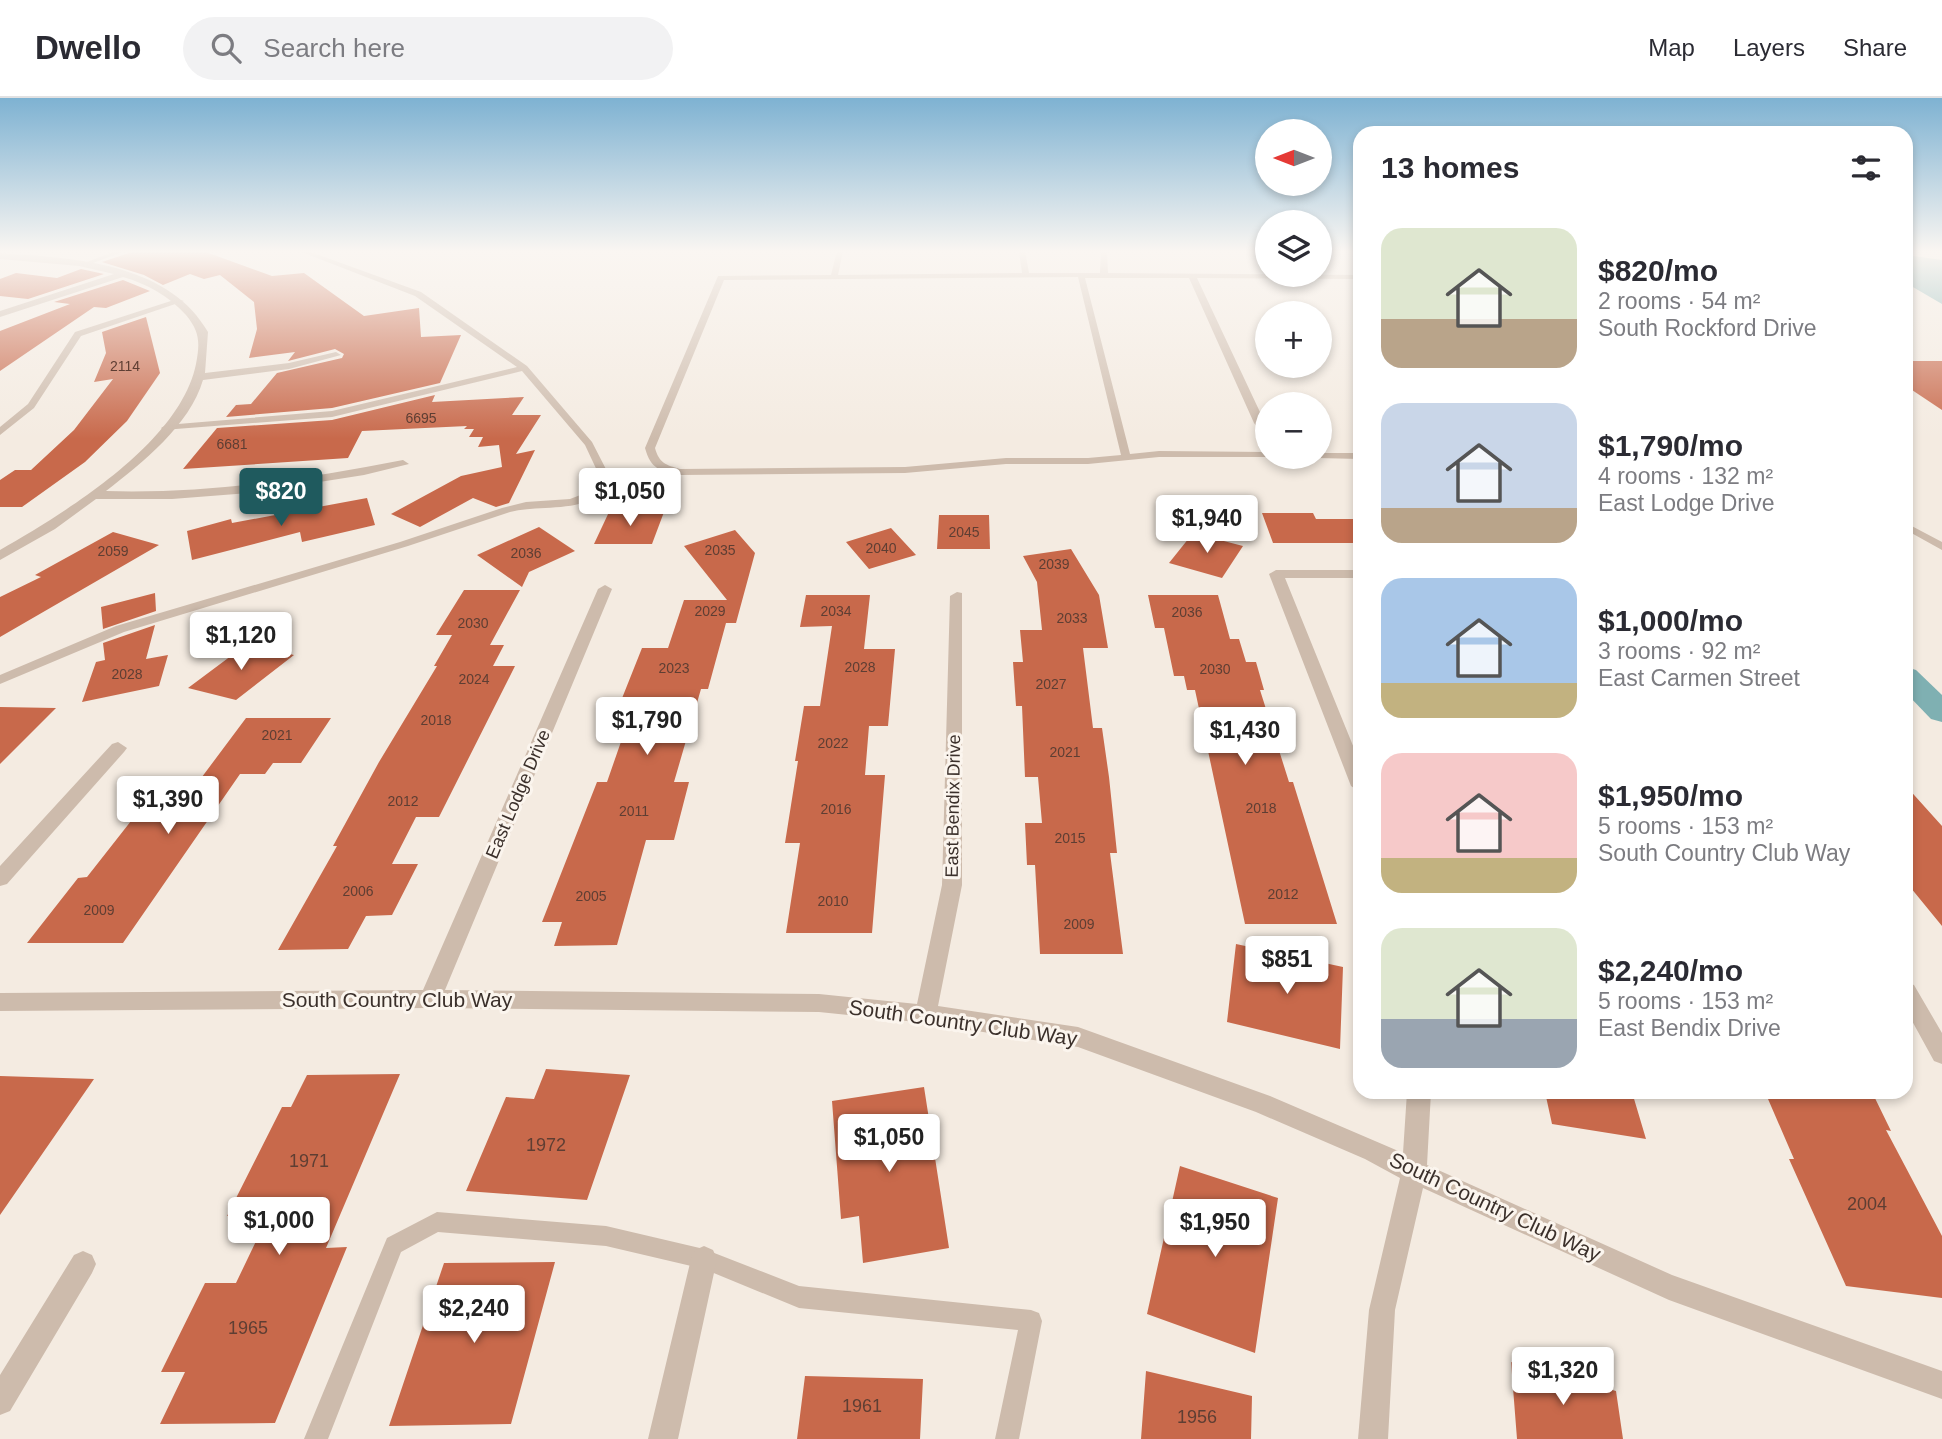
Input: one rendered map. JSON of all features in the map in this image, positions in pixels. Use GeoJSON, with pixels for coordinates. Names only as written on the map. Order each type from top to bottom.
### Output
{"type":"FeatureCollection","features":[{"type":"Feature","properties":{"kind":"street"},"geometry":{"type":"LineString","coordinates":[[0,556],[94,495],[166,428],[192,396],[199,376],[204,333],[192,314]]}},
{"type":"Feature","properties":{"kind":"street"},"geometry":{"type":"LineString","coordinates":[[199,376],[289,366],[336,355]]}},
{"type":"Feature","properties":{"kind":"street"},"geometry":{"type":"LineString","coordinates":[[94,495],[158,498],[222,494],[294,485],[403,464]]}},
{"type":"Feature","properties":{"kind":"street"},"geometry":{"type":"LineString","coordinates":[[1353,574],[1276,574],[1353,768]]}},
{"type":"Feature","properties":{"kind":"street","name":"East Lodge Drive"},"geometry":{"type":"LineString","coordinates":[[430,999],[605,589]]}},
{"type":"Feature","properties":{"kind":"street","name":"East Bendix Drive"},"geometry":{"type":"LineString","coordinates":[[926,1014],[951,885],[957,596]]}},
{"type":"Feature","properties":{"kind":"street"},"geometry":{"type":"LineString","coordinates":[[0,879],[118,748]]}},
{"type":"Feature","properties":{"kind":"street","name":"South Country Club Way"},"geometry":{"type":"LineString","coordinates":[[0,1002],[430,999],[819,1003],[926,1014],[1078,1038],[1262,1104],[1374,1151],[1414,1172],[1669,1287],[1942,1385]]}},
{"type":"Feature","properties":{"kind":"street"},"geometry":{"type":"LineString","coordinates":[[1913,1003],[1942,1054]]}},
{"type":"Feature","properties":{"kind":"street"},"geometry":{"type":"LineString","coordinates":[[1373,1439],[1382,1310],[1414,1172],[1419,1099]]}},
{"type":"Feature","properties":{"kind":"street"},"geometry":{"type":"LineString","coordinates":[[663,1439],[704,1259]]}},
{"type":"Feature","properties":{"kind":"street"},"geometry":{"type":"LineString","coordinates":[[0,1401],[83,1264]]}},
{"type":"Feature","properties":{"kind":"lane"},"geometry":{"type":"LineString","coordinates":[[0,432],[32,406],[78,334],[141,314]]}},
{"type":"Feature","properties":{"kind":"lane"},"geometry":{"type":"LineString","coordinates":[[0,680],[120,629],[506,510],[527,505],[572,502],[595,493],[605,477],[589,444],[524,368],[446,314]]}},
{"type":"Feature","properties":{"kind":"lane"},"geometry":{"type":"LineString","coordinates":[[706,314],[650,448],[653,460],[662,467],[680,471],[892,470],[962,463],[1088,461],[1126,456],[1255,455]]}},
{"type":"Feature","properties":{"kind":"lane"},"geometry":{"type":"LineString","coordinates":[[1089,314],[1126,456]]}},
{"type":"Feature","properties":{"kind":"lane"},"geometry":{"type":"LineString","coordinates":[[1209,314],[1255,414]]}},
{"type":"Feature","properties":{"kind":"lane"},"geometry":{"type":"LineString","coordinates":[[166,428],[332,414],[524,368]]}},
{"type":"Feature","properties":{"kind":"lane"},"geometry":{"type":"LineString","coordinates":[[1332,456],[1353,456]]}},
{"type":"Feature","properties":{"kind":"lane"},"geometry":{"type":"LineString","coordinates":[[1913,530],[1942,547]]}},
{"type":"Feature","properties":{"kind":"lane"},"geometry":{"type":"LineString","coordinates":[[316,1439],[394,1245],[437,1222],[606,1236],[704,1259],[799,1297],[1031,1321],[1007,1439]]}},
{"type":"Feature","properties":{"kind":"building"},"geometry":{"type":"Polygon","coordinates":[[[45,314],[84,314],[0,371],[0,331],[45,314]]]}},
{"type":"Feature","properties":{"kind":"building"},"geometry":{"type":"Polygon","coordinates":[[[255,314],[361,314],[364,316],[419,314],[421,337],[461,335],[440,383],[332,408],[226,417],[236,405],[251,404],[277,373],[342,358],[344,354],[335,349],[288,361],[295,352],[249,358],[257,329],[255,314]]]}},
{"type":"Feature","properties":{"kind":"building"},"geometry":{"type":"Polygon","coordinates":[[[146,317],[160,373],[127,421],[85,462],[22,507],[0,507],[0,480],[15,470],[31,470],[74,430],[113,379],[94,382],[106,353],[102,332],[146,317]]]}},
{"type":"Feature","properties":{"kind":"building"},"geometry":{"type":"Polygon","coordinates":[[[1913,361],[1942,361],[1942,410],[1913,391],[1913,361]]]}},
{"type":"Feature","properties":{"kind":"building"},"geometry":{"type":"Polygon","coordinates":[[[435,395],[432,402],[524,397],[512,415],[541,415],[516,454],[535,450],[509,503],[496,507],[473,498],[420,527],[391,514],[461,476],[502,467],[499,445],[478,447],[483,437],[469,437],[474,429],[464,429],[467,426],[362,431],[348,458],[183,469],[217,428],[332,420],[435,395]]]}},
{"type":"Feature","properties":{"kind":"building"},"geometry":{"type":"Polygon","coordinates":[[[367,498],[375,525],[302,542],[300,532],[192,560],[187,531],[231,519],[232,523],[367,498]]]}},
{"type":"Feature","properties":{"kind":"building"},"geometry":{"type":"Polygon","coordinates":[[[609,512],[664,512],[652,544],[594,544],[609,512]]]}},
{"type":"Feature","properties":{"kind":"building"},"geometry":{"type":"Polygon","coordinates":[[[1262,513],[1313,513],[1316,519],[1353,519],[1353,543],[1273,543],[1262,513]]]}},
{"type":"Feature","properties":{"kind":"building"},"geometry":{"type":"Polygon","coordinates":[[[939,515],[989,515],[990,549],[937,549],[939,515]]]}},
{"type":"Feature","properties":{"kind":"building"},"geometry":{"type":"Polygon","coordinates":[[[539,527],[575,551],[529,572],[522,587],[477,555],[539,527]]]}},
{"type":"Feature","properties":{"kind":"building"},"geometry":{"type":"Polygon","coordinates":[[[891,528],[916,555],[869,569],[846,542],[891,528]]]}},
{"type":"Feature","properties":{"kind":"building"},"geometry":{"type":"Polygon","coordinates":[[[735,530],[755,553],[736,623],[726,623],[708,689],[701,689],[674,782],[689,782],[674,840],[646,840],[617,945],[554,946],[562,922],[542,922],[597,782],[607,782],[623,736],[607,736],[642,648],[668,648],[684,600],[727,600],[684,546],[735,530]]]}},
{"type":"Feature","properties":{"kind":"building"},"geometry":{"type":"Polygon","coordinates":[[[113,532],[159,545],[0,637],[0,597],[41,577],[35,575],[113,532]]]}},
{"type":"Feature","properties":{"kind":"building"},"geometry":{"type":"Polygon","coordinates":[[[1193,533],[1243,546],[1222,578],[1169,563],[1193,533]]]}},
{"type":"Feature","properties":{"kind":"building"},"geometry":{"type":"Polygon","coordinates":[[[1071,549],[1099,595],[1108,648],[1083,648],[1093,728],[1102,728],[1109,777],[1117,853],[1110,853],[1123,954],[1040,954],[1035,865],[1027,865],[1025,823],[1042,823],[1038,777],[1025,777],[1022,706],[1016,706],[1013,662],[1023,662],[1020,630],[1042,630],[1037,582],[1023,556],[1071,549]]]}},
{"type":"Feature","properties":{"kind":"building"},"geometry":{"type":"Polygon","coordinates":[[[464,590],[520,590],[490,645],[504,645],[493,666],[515,666],[439,817],[416,817],[392,864],[418,864],[392,915],[366,916],[348,949],[278,950],[337,846],[333,846],[379,762],[437,666],[434,666],[452,635],[436,635],[464,590]]]}},
{"type":"Feature","properties":{"kind":"building"},"geometry":{"type":"Polygon","coordinates":[[[155,593],[156,611],[103,629],[101,607],[155,593]]]}},
{"type":"Feature","properties":{"kind":"building"},"geometry":{"type":"Polygon","coordinates":[[[806,595],[870,595],[864,649],[895,649],[888,726],[869,726],[865,775],[885,775],[872,933],[786,933],[800,843],[785,843],[798,761],[795,761],[804,706],[820,706],[832,626],[800,627],[806,595]]]}},
{"type":"Feature","properties":{"kind":"building"},"geometry":{"type":"Polygon","coordinates":[[[1148,595],[1218,595],[1230,639],[1239,639],[1246,662],[1256,662],[1264,690],[1260,690],[1289,782],[1293,782],[1337,924],[1245,924],[1195,690],[1187,690],[1184,676],[1174,676],[1164,628],[1155,628],[1148,595]]]}},
{"type":"Feature","properties":{"kind":"building"},"geometry":{"type":"Polygon","coordinates":[[[155,625],[146,659],[168,655],[159,686],[82,702],[96,662],[105,660],[103,643],[155,625]]]}},
{"type":"Feature","properties":{"kind":"building"},"geometry":{"type":"Polygon","coordinates":[[[247,644],[294,655],[236,700],[188,688],[247,644]]]}},
{"type":"Feature","properties":{"kind":"building"},"geometry":{"type":"Polygon","coordinates":[[[0,707],[56,708],[0,764],[0,707]]]}},
{"type":"Feature","properties":{"kind":"building"},"geometry":{"type":"Polygon","coordinates":[[[246,718],[331,718],[301,763],[273,763],[265,774],[240,774],[123,943],[27,943],[78,878],[87,877],[153,793],[190,793],[246,718]]]}},
{"type":"Feature","properties":{"kind":"building"},"geometry":{"type":"Polygon","coordinates":[[[1913,794],[1942,826],[1942,926],[1913,891],[1913,794]]]}},
{"type":"Feature","properties":{"kind":"building"},"geometry":{"type":"Polygon","coordinates":[[[1236,944],[1343,967],[1340,1049],[1227,1022],[1236,944]]]}},
{"type":"Feature","properties":{"kind":"building"},"geometry":{"type":"Polygon","coordinates":[[[546,1069],[630,1075],[587,1200],[466,1191],[506,1097],[534,1099],[546,1069]]]}},
{"type":"Feature","properties":{"kind":"building"},"geometry":{"type":"Polygon","coordinates":[[[400,1074],[326,1248],[347,1247],[275,1423],[160,1424],[185,1372],[161,1372],[205,1283],[236,1283],[268,1216],[227,1216],[282,1107],[291,1107],[307,1075],[400,1074]]]}},
{"type":"Feature","properties":{"kind":"building"},"geometry":{"type":"Polygon","coordinates":[[[0,1076],[94,1079],[0,1215],[0,1076]]]}},
{"type":"Feature","properties":{"kind":"building"},"geometry":{"type":"Polygon","coordinates":[[[924,1087],[949,1248],[863,1263],[859,1216],[841,1219],[832,1101],[924,1087]]]}},
{"type":"Feature","properties":{"kind":"building"},"geometry":{"type":"Polygon","coordinates":[[[1547,1099],[1634,1099],[1646,1139],[1552,1124],[1547,1099]]]}},
{"type":"Feature","properties":{"kind":"building"},"geometry":{"type":"Polygon","coordinates":[[[1768,1099],[1875,1099],[1891,1131],[1886,1130],[1942,1236],[1942,1298],[1846,1286],[1789,1159],[1794,1159],[1768,1099]]]}},
{"type":"Feature","properties":{"kind":"building"},"geometry":{"type":"Polygon","coordinates":[[[1180,1166],[1278,1198],[1255,1353],[1147,1314],[1180,1166]]]}},
{"type":"Feature","properties":{"kind":"building"},"geometry":{"type":"Polygon","coordinates":[[[555,1262],[511,1424],[389,1426],[444,1263],[555,1262]]]}},
{"type":"Feature","properties":{"kind":"building"},"geometry":{"type":"Polygon","coordinates":[[[1511,1362],[1616,1391],[1623,1439],[1517,1439],[1511,1362]]]}},
{"type":"Feature","properties":{"kind":"building"},"geometry":{"type":"Polygon","coordinates":[[[1146,1371],[1252,1396],[1251,1439],[1141,1439],[1146,1371]]]}},
{"type":"Feature","properties":{"kind":"building"},"geometry":{"type":"Polygon","coordinates":[[[805,1376],[923,1379],[920,1439],[797,1439],[805,1376]]]}},
{"type":"Feature","properties":{"kind":"waterway"},"geometry":{"type":"LineString","coordinates":[[1913,683],[1942,712]]}}]}
